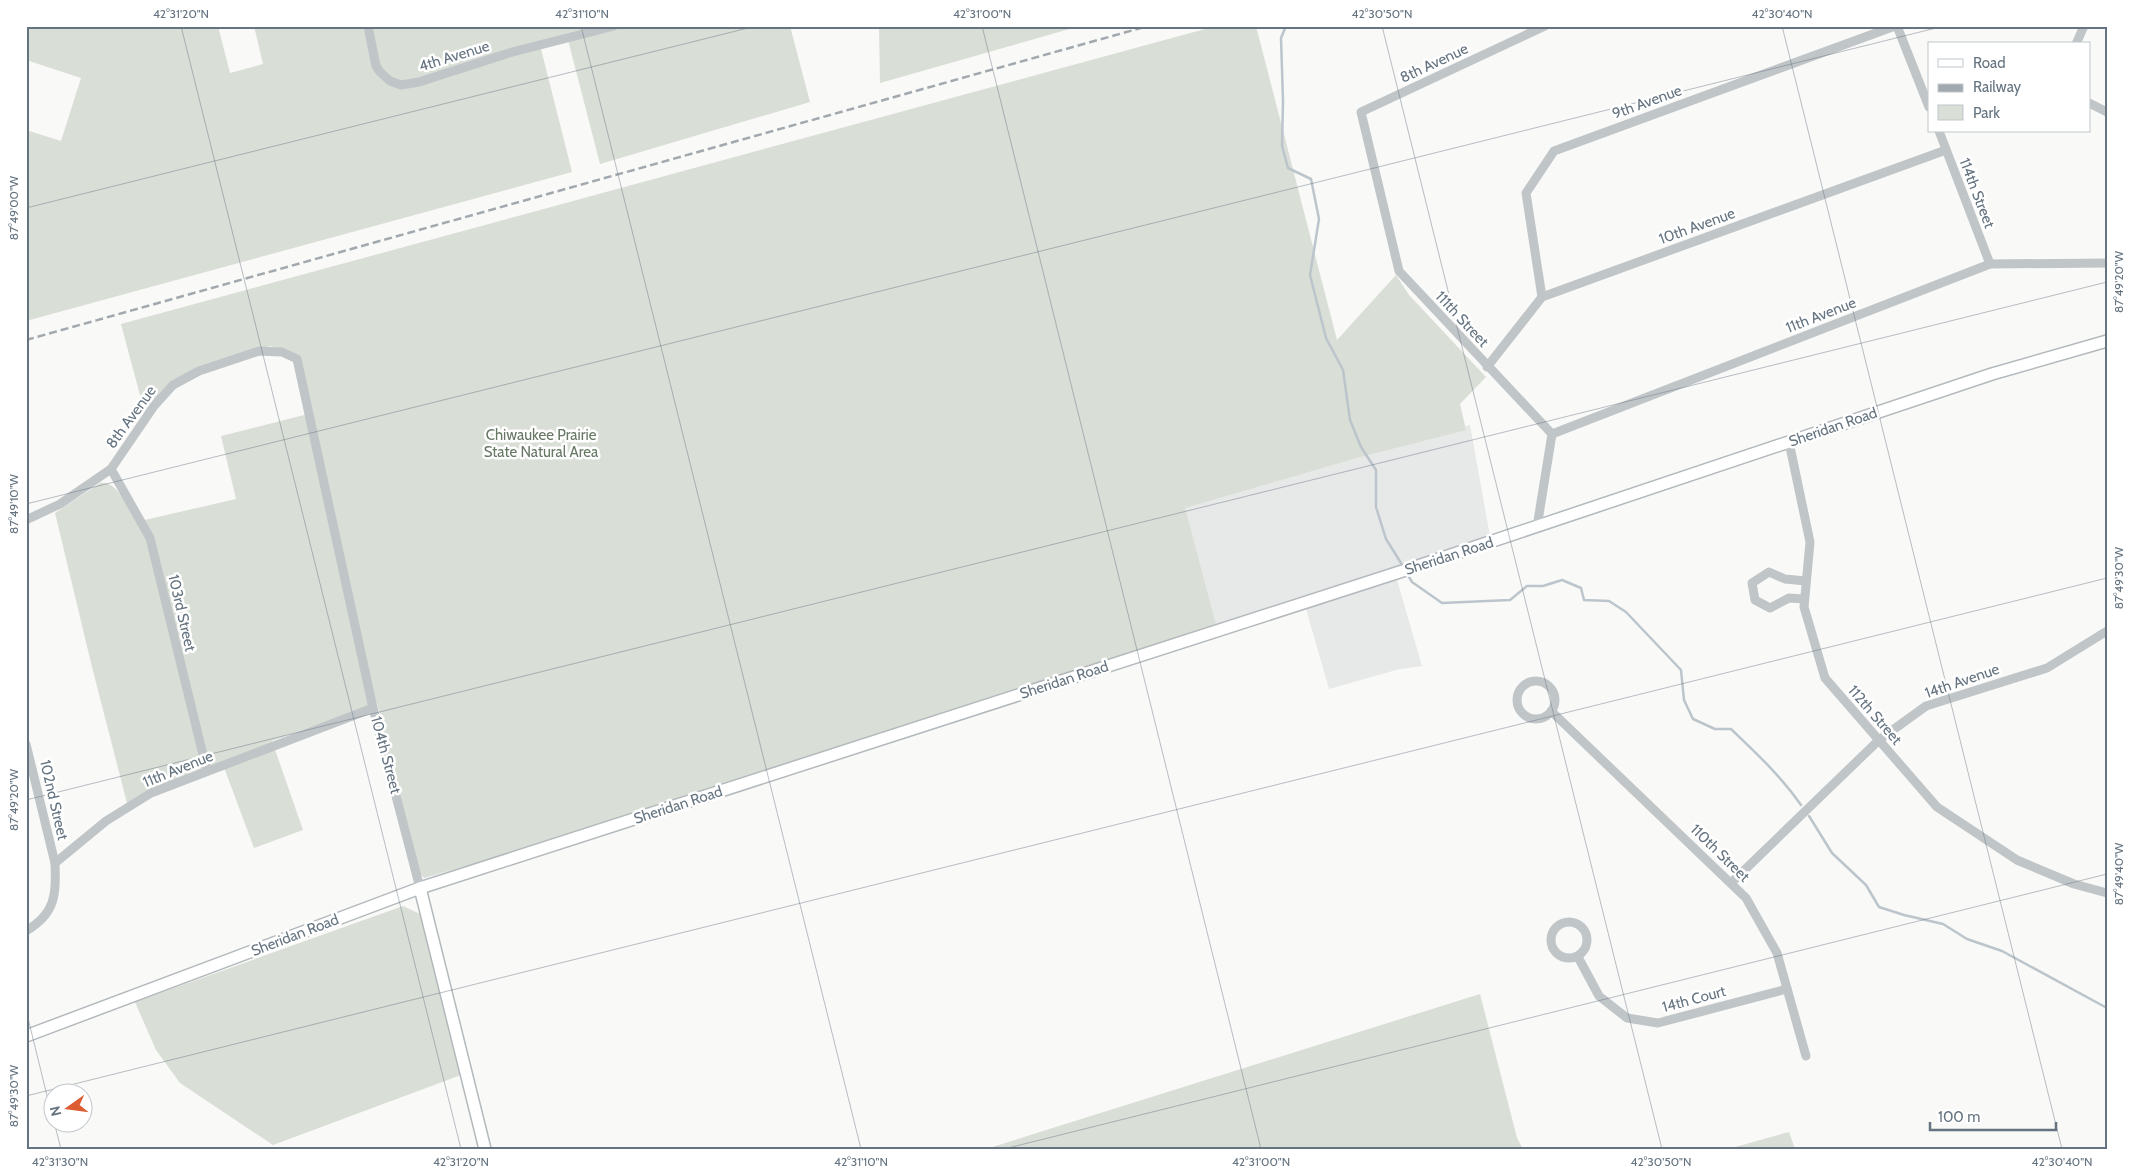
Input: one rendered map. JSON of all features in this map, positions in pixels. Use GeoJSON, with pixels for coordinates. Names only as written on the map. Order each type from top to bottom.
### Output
{"type":"FeatureCollection","features":[{"type":"Feature","properties":{"kind":"main road","name":"Sheridan Road"},"geometry":{"type":"LineString","coordinates":[[26,1036],[420,888],[1537,527],[1992,374],[2107,341]]}},
{"type":"Feature","properties":{"kind":"main road","name":"104th Street"},"geometry":{"type":"LineString","coordinates":[[420,888],[484,1149]]}},
{"type":"Feature","properties":{"kind":"street","name":"4th Avenue"},"geometry":{"type":"LineString","coordinates":[[368,26],[376,66],[390,81],[401,85],[419,82],[510,53],[614,26]]}},
{"type":"Feature","properties":{"kind":"street","name":"8th Avenue"},"geometry":{"type":"LineString","coordinates":[[1362,112],[1545,26]]}},
{"type":"Feature","properties":{"kind":"street"},"geometry":{"type":"LineString","coordinates":[[1896,26],[1928,105]]}},
{"type":"Feature","properties":{"kind":"street","name":"9th Avenue"},"geometry":{"type":"LineString","coordinates":[[1542,297],[1526,194],[1554,151],[1896,26]]}},
{"type":"Feature","properties":{"kind":"street"},"geometry":{"type":"LineString","coordinates":[[2077,42],[2084,26]]}},
{"type":"Feature","properties":{"kind":"street"},"geometry":{"type":"LineString","coordinates":[[2090,104],[2107,112]]}},
{"type":"Feature","properties":{"kind":"street","name":"111th Street"},"geometry":{"type":"LineString","coordinates":[[1362,112],[1399,271],[1487,367],[1552,434]]}},
{"type":"Feature","properties":{"kind":"street","name":"114th Street"},"geometry":{"type":"LineString","coordinates":[[1939,132],[1990,264]]}},
{"type":"Feature","properties":{"kind":"street","name":"10th Avenue"},"geometry":{"type":"LineString","coordinates":[[1542,297],[1946,150]]}},
{"type":"Feature","properties":{"kind":"street","name":"11th Avenue"},"geometry":{"type":"LineString","coordinates":[[1552,434],[1990,264],[2107,264]]}},
{"type":"Feature","properties":{"kind":"street"},"geometry":{"type":"LineString","coordinates":[[1487,367],[1542,297]]}},
{"type":"Feature","properties":{"kind":"street","name":"8th Avenue"},"geometry":{"type":"LineString","coordinates":[[26,520],[60,504],[111,470],[154,406],[173,385],[199,371],[259,351],[282,352],[297,359]]}},
{"type":"Feature","properties":{"kind":"street","name":"104th Street"},"geometry":{"type":"LineString","coordinates":[[297,359],[373,708],[420,888]]}},
{"type":"Feature","properties":{"kind":"street"},"geometry":{"type":"LineString","coordinates":[[1537,527],[1552,434]]}},
{"type":"Feature","properties":{"kind":"street","name":"112th Street"},"geometry":{"type":"LineString","coordinates":[[1789,442],[1810,542],[1804,607],[1825,678],[1937,807],[2017,860],[2074,884],[2107,893]]}},
{"type":"Feature","properties":{"kind":"street","name":"103rd Street"},"geometry":{"type":"LineString","coordinates":[[111,470],[150,538],[207,771]]}},
{"type":"Feature","properties":{"kind":"street"},"geometry":{"type":"LineString","coordinates":[[1804,599],[1789,598],[1770,608],[1755,600],[1752,583],[1769,572],[1785,578],[1806,581]]}},
{"type":"Feature","properties":{"kind":"street","name":"14th Avenue"},"geometry":{"type":"LineString","coordinates":[[1731,883],[1879,740],[1926,706],[2047,668],[2107,631]]}},
{"type":"Feature","properties":{"kind":"street"},"geometry":{"type":"LineString","coordinates":[[1536,681],[1547,685],[1551,689],[1555,700],[1551,711],[1540,718],[1528,717],[1519,708],[1517,702],[1520,689],[1530,682],[1536,681]]}},
{"type":"Feature","properties":{"kind":"street","name":"11th Avenue"},"geometry":{"type":"LineString","coordinates":[[54,863],[106,821],[152,792],[373,708]]}},
{"type":"Feature","properties":{"kind":"street","name":"110th Street"},"geometry":{"type":"LineString","coordinates":[[1551,711],[1746,898],[1777,953],[1806,1056]]}},
{"type":"Feature","properties":{"kind":"street","name":"102nd Street"},"geometry":{"type":"LineString","coordinates":[[26,744],[54,863]]}},
{"type":"Feature","properties":{"kind":"street"},"geometry":{"type":"LineString","coordinates":[[26,931],[40,923],[53,902],[56,884],[54,863]]}},
{"type":"Feature","properties":{"kind":"street"},"geometry":{"type":"LineString","coordinates":[[1572,923],[1582,928],[1585,932],[1587,943],[1582,953],[1578,956],[1565,958],[1555,952],[1552,946],[1552,934],[1561,924],[1572,923]]}},
{"type":"Feature","properties":{"kind":"street","name":"14th Court"},"geometry":{"type":"LineString","coordinates":[[1578,956],[1599,996],[1627,1018],[1658,1023],[1787,989]]}},
{"type":"Feature","properties":{"kind":"shaded area"},"geometry":{"type":"Polygon","coordinates":[[[1470,425],[1491,542],[1395,573],[1422,666],[1396,670],[1329,689],[1304,602],[1196,637],[1184,508],[1470,425]]]}},
{"type":"Feature","properties":{"kind":"green space"},"geometry":{"type":"Polygon","coordinates":[[[26,26],[218,26],[230,73],[263,64],[254,26],[592,26],[595,35],[625,26],[790,26],[810,102],[600,164],[567,36],[541,49],[572,172],[26,321],[26,130],[61,141],[81,78],[26,60],[26,26]]]}},
{"type":"Feature","properties":{"kind":"green space"},"geometry":{"type":"Polygon","coordinates":[[[879,26],[1080,26],[880,83],[879,26]]]}},
{"type":"Feature","properties":{"kind":"green space","name":"Chiwaukee Prairie State Natural Area"},"geometry":{"type":"Polygon","coordinates":[[[1216,26],[1256,26],[1337,340],[1396,275],[1409,295],[1486,377],[1460,404],[1466,430],[1364,456],[1185,508],[1216,625],[518,851],[424,878],[418,871],[377,703],[272,741],[303,830],[254,848],[222,762],[147,792],[127,803],[55,513],[100,483],[106,483],[117,490],[136,522],[236,499],[221,436],[312,413],[296,357],[290,351],[270,346],[193,370],[145,414],[121,324],[1216,26]]]}},
{"type":"Feature","properties":{"kind":"green space"},"geometry":{"type":"Polygon","coordinates":[[[403,906],[420,914],[426,926],[461,1075],[273,1145],[180,1083],[156,1050],[135,1002],[403,906]]]}},
{"type":"Feature","properties":{"kind":"green space"},"geometry":{"type":"Polygon","coordinates":[[[1480,994],[1517,1138],[1523,1149],[986,1149],[1480,994]]]}},
{"type":"Feature","properties":{"kind":"green space"},"geometry":{"type":"Polygon","coordinates":[[[1789,1132],[1795,1149],[1728,1149],[1789,1132]]]}},
{"type":"Feature","properties":{"kind":"waterway"},"geometry":{"type":"LineString","coordinates":[[1286,26],[1281,38],[1282,146],[1288,168],[1311,179],[1319,219],[1310,275],[1326,338],[1343,370],[1350,420],[1361,447],[1376,470],[1376,507],[1386,539],[1401,563]]}},
{"type":"Feature","properties":{"kind":"waterway"},"geometry":{"type":"LineString","coordinates":[[1409,577],[1412,582],[1442,603],[1510,600],[1527,586],[1543,586],[1562,580],[1581,588],[1584,600],[1609,601],[1626,612],[1681,670],[1684,700],[1693,719],[1715,729],[1731,729],[1777,775],[1801,805]]}},
{"type":"Feature","properties":{"kind":"waterway"},"geometry":{"type":"LineString","coordinates":[[1809,816],[1832,853],[1866,885],[1879,907],[1943,924],[1967,939],[2002,951],[2107,1008]]}},
{"type":"Feature","properties":{"kind":"railway"},"geometry":{"type":"LineString","coordinates":[[26,340],[1148,26]]}}]}
